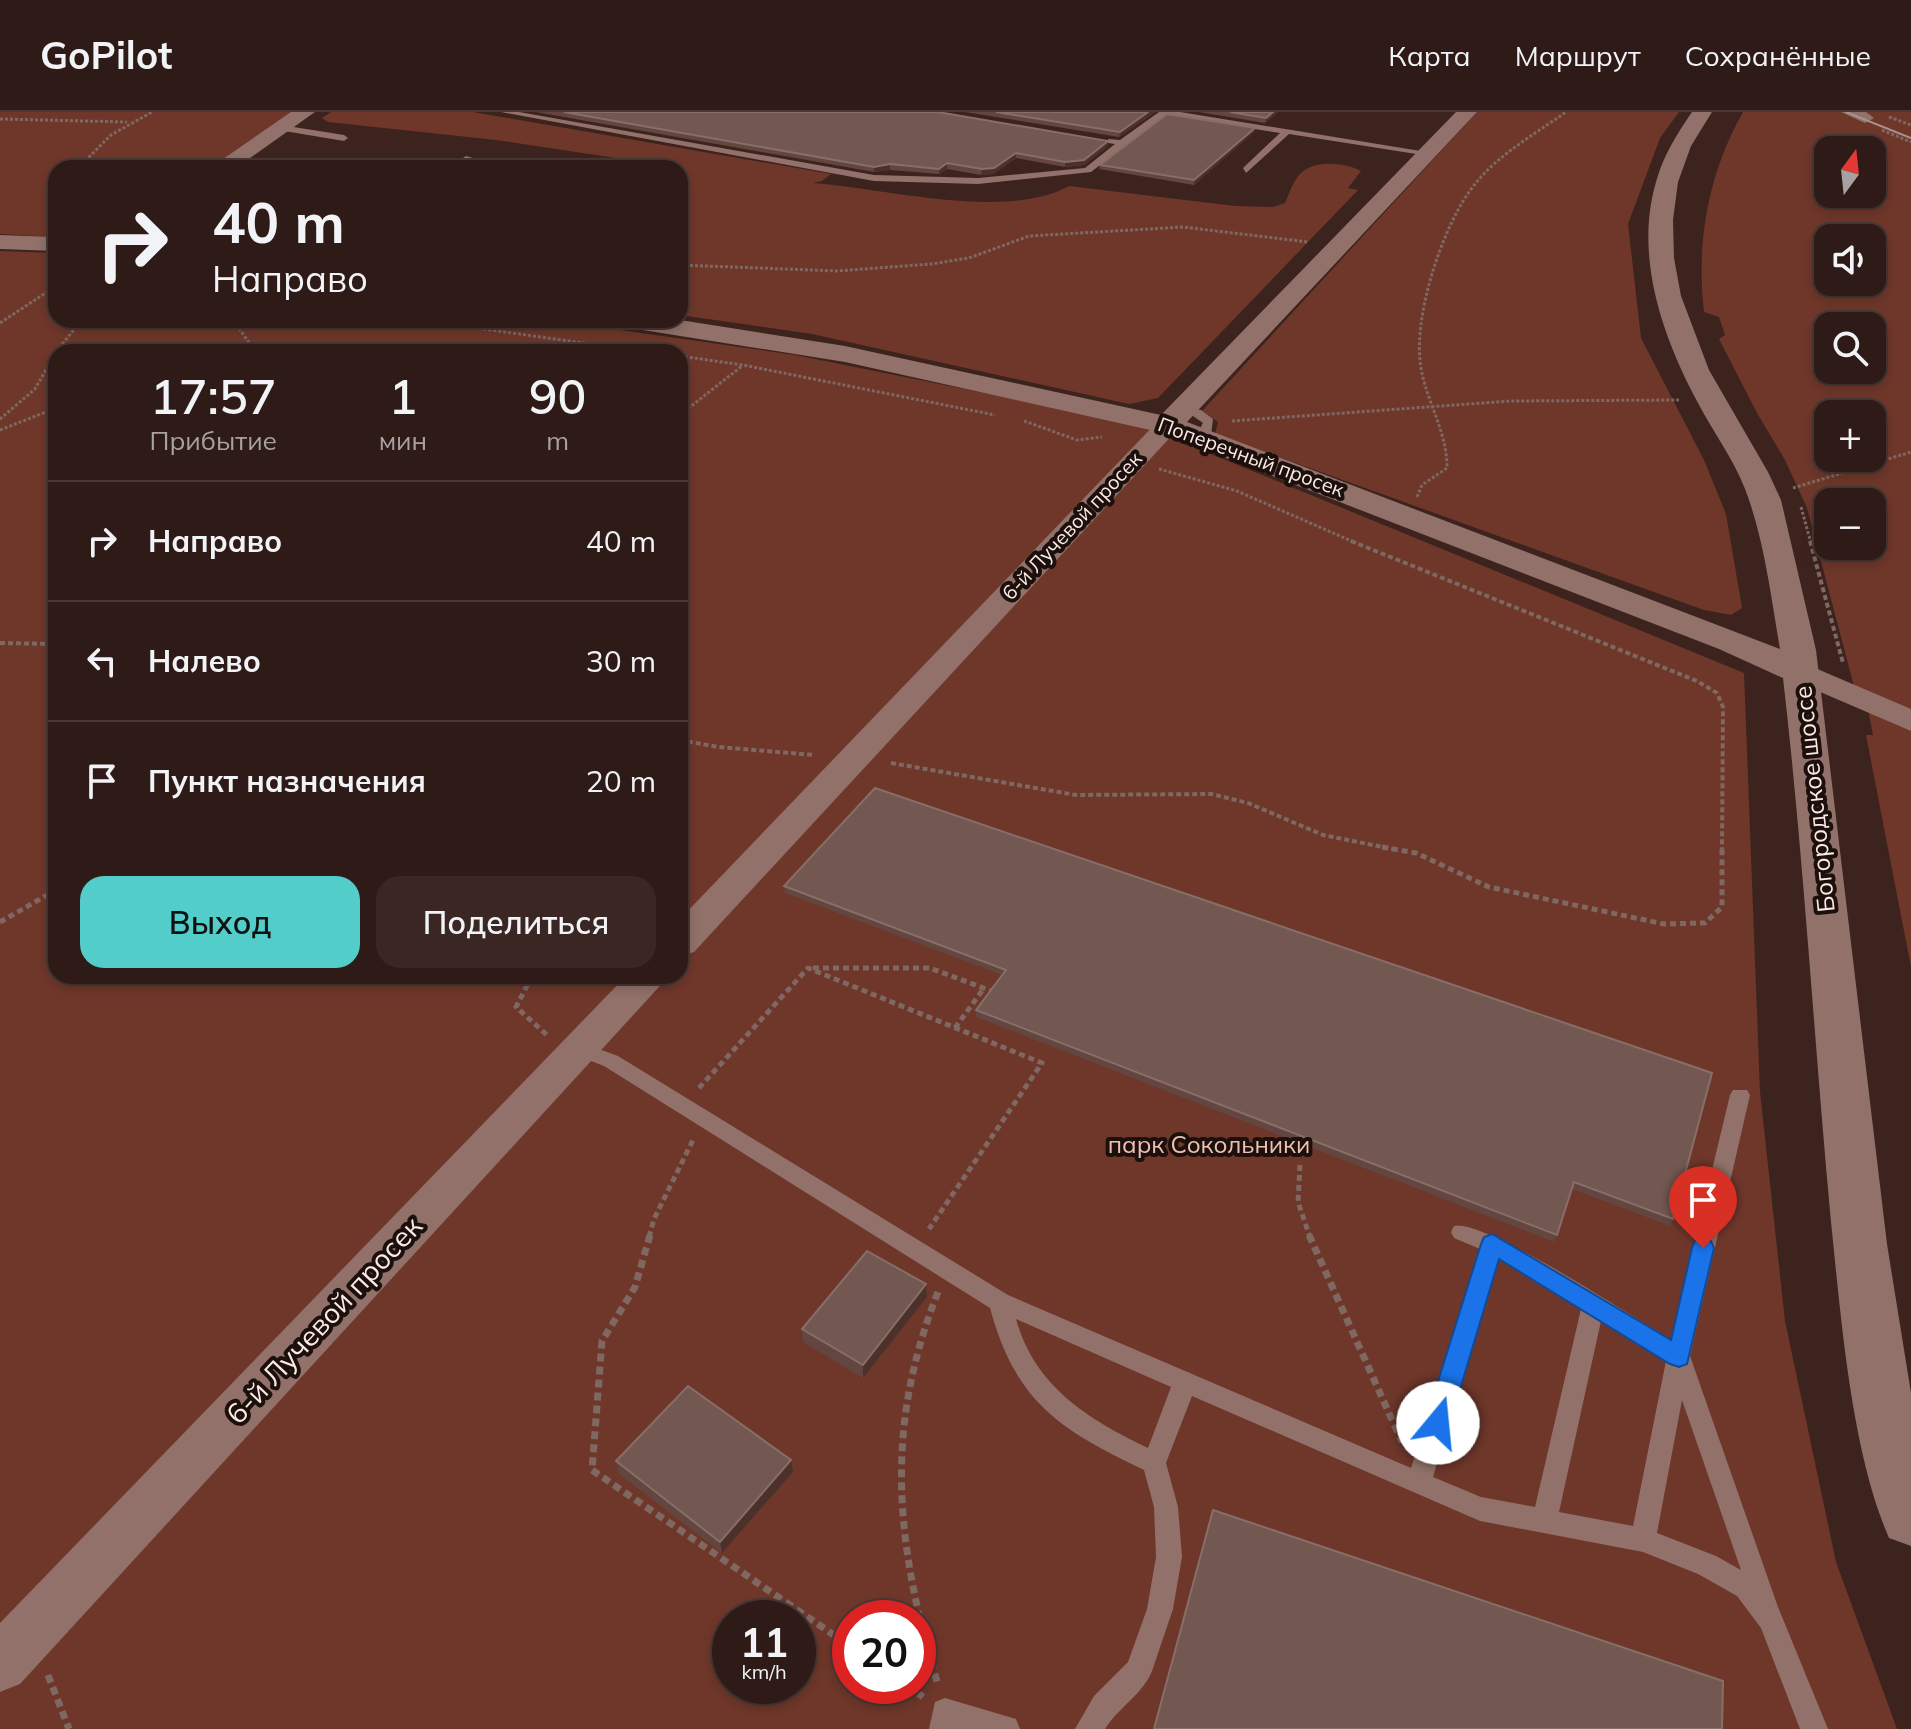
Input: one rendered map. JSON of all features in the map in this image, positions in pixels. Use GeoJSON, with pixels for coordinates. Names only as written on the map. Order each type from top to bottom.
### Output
{"type":"FeatureCollection","features":[{"type":"Feature","properties":{"kind":"street"},"geometry":{"type":"LineString","coordinates":[[233,160],[305,112]]}},
{"type":"Feature","properties":{"kind":"street","name":"6-й Лучевой просек"},"geometry":{"type":"LineString","coordinates":[[688,934],[840,756],[1132,463],[1467,112]]}},
{"type":"Feature","properties":{"kind":"street","name":"Богородское шоссе"},"geometry":{"type":"LineString","coordinates":[[1702,112],[1670,168],[1659,213],[1665,290],[1678,335],[1693,369],[1745,460],[1766,504],[1801,672],[1869,1329],[1892,1451],[1911,1517]]}},
{"type":"Feature","properties":{"kind":"street"},"geometry":{"type":"LineString","coordinates":[[0,242],[48,244]]}},
{"type":"Feature","properties":{"kind":"street","name":"Поперечный просек"},"geometry":{"type":"LineString","coordinates":[[681,328],[845,354],[1175,417],[1214,429],[1801,672]]}},
{"type":"Feature","properties":{"kind":"street"},"geometry":{"type":"LineString","coordinates":[[1801,672],[1911,721]]}},
{"type":"Feature","properties":{"kind":"street","name":"6-й Лучевой просек"},"geometry":{"type":"LineString","coordinates":[[16,1648],[566,1044],[639,984]]}},
{"type":"Feature","properties":{"kind":"lane"},"geometry":{"type":"LineString","coordinates":[[505,112],[874,178],[978,181],[1088,170],[1164,112],[1429,153]]}},
{"type":"Feature","properties":{"kind":"lane"},"geometry":{"type":"LineString","coordinates":[[281,128],[344,138]]}},
{"type":"Feature","properties":{"kind":"lane"},"geometry":{"type":"LineString","coordinates":[[1246,170],[1287,131]]}},
{"type":"Feature","properties":{"kind":"lane"},"geometry":{"type":"LineString","coordinates":[[1093,139],[1122,143]]}},
{"type":"Feature","properties":{"kind":"lane"},"geometry":{"type":"LineString","coordinates":[[566,1044],[611,1061],[1000,1302],[1480,1509],[1544,1522],[1584,1526],[1643,1540],[1707,1565],[1746,1587],[1771,1619]]}},
{"type":"Feature","properties":{"kind":"lane"},"geometry":{"type":"LineString","coordinates":[[1643,1540],[1679,1357],[1740,1095]]}},
{"type":"Feature","properties":{"kind":"lane"},"geometry":{"type":"LineString","coordinates":[[1462,1232],[1492,1244],[1679,1357],[1771,1619],[1814,1729]]}},
{"type":"Feature","properties":{"kind":"lane"},"geometry":{"type":"LineString","coordinates":[[1419,1483],[1492,1244]]}},
{"type":"Feature","properties":{"kind":"lane"},"geometry":{"type":"LineString","coordinates":[[1000,1302],[1008,1338],[1025,1372],[1059,1411],[1108,1441],[1154,1463]]}},
{"type":"Feature","properties":{"kind":"lane"},"geometry":{"type":"LineString","coordinates":[[1544,1522],[1593,1305]]}},
{"type":"Feature","properties":{"kind":"lane"},"geometry":{"type":"LineString","coordinates":[[1089,1729],[1104,1706],[1139,1671],[1160,1609],[1169,1557],[1166,1507],[1154,1463],[1185,1382]]}},
{"type":"Feature","properties":{"kind":"lane"},"geometry":{"type":"LineString","coordinates":[[944,1720],[1006,1729]]}},
{"type":"Feature","properties":{"kind":"path"},"geometry":{"type":"LineString","coordinates":[[127,122],[133,112]]}},
{"type":"Feature","properties":{"kind":"path"},"geometry":{"type":"LineString","coordinates":[[84,160],[127,122],[152,112]]}},
{"type":"Feature","properties":{"kind":"path"},"geometry":{"type":"LineString","coordinates":[[1413,506],[1422,485],[1447,468],[1449,453],[1420,366],[1425,305],[1451,224],[1474,184],[1521,144],[1566,112]]}},
{"type":"Feature","properties":{"kind":"path"},"geometry":{"type":"LineString","coordinates":[[1888,116],[1911,125]]}},
{"type":"Feature","properties":{"kind":"path"},"geometry":{"type":"LineString","coordinates":[[0,119],[127,122]]}},
{"type":"Feature","properties":{"kind":"path"},"geometry":{"type":"LineString","coordinates":[[688,265],[837,271],[931,264],[969,258],[1029,236],[1183,227],[1317,243]]}},
{"type":"Feature","properties":{"kind":"path"},"geometry":{"type":"LineString","coordinates":[[0,323],[48,291]]}},
{"type":"Feature","properties":{"kind":"path"},"geometry":{"type":"LineString","coordinates":[[62,344],[75,328]]}},
{"type":"Feature","properties":{"kind":"path"},"geometry":{"type":"LineString","coordinates":[[239,328],[250,344]]}},
{"type":"Feature","properties":{"kind":"path"},"geometry":{"type":"LineString","coordinates":[[476,328],[591,344]]}},
{"type":"Feature","properties":{"kind":"path"},"geometry":{"type":"LineString","coordinates":[[688,357],[743,365],[1001,416]]}},
{"type":"Feature","properties":{"kind":"path"},"geometry":{"type":"LineString","coordinates":[[688,409],[743,365]]}},
{"type":"Feature","properties":{"kind":"path"},"geometry":{"type":"LineString","coordinates":[[0,419],[35,389],[48,366]]}},
{"type":"Feature","properties":{"kind":"path"},"geometry":{"type":"LineString","coordinates":[[1214,429],[1433,405],[1623,398],[1679,400]]}},
{"type":"Feature","properties":{"kind":"path"},"geometry":{"type":"LineString","coordinates":[[0,430],[48,411]]}},
{"type":"Feature","properties":{"kind":"path"},"geometry":{"type":"LineString","coordinates":[[1013,419],[1077,440],[1113,434]]}},
{"type":"Feature","properties":{"kind":"path"},"geometry":{"type":"LineString","coordinates":[[1793,488],[1911,452]]}},
{"type":"Feature","properties":{"kind":"path"},"geometry":{"type":"LineString","coordinates":[[688,741],[718,747],[840,756],[1076,795],[1211,794],[1248,803],[1323,835],[1416,853],[1489,887],[1664,924],[1705,923],[1722,907],[1723,707],[1717,693],[1697,681],[1324,530],[1237,491],[1132,463]]}},
{"type":"Feature","properties":{"kind":"path"},"geometry":{"type":"LineString","coordinates":[[0,643],[48,644]]}},
{"type":"Feature","properties":{"kind":"path"},"geometry":{"type":"LineString","coordinates":[[0,922],[48,895]]}},
{"type":"Feature","properties":{"kind":"path"},"geometry":{"type":"LineString","coordinates":[[808,968],[1042,1063],[915,1249]]}},
{"type":"Feature","properties":{"kind":"path"},"geometry":{"type":"LineString","coordinates":[[683,1106],[808,968],[930,968],[994,992]]}},
{"type":"Feature","properties":{"kind":"path"},"geometry":{"type":"LineString","coordinates":[[528,984],[516,1007],[566,1044]]}},
{"type":"Feature","properties":{"kind":"path"},"geometry":{"type":"LineString","coordinates":[[955,1028],[984,988]]}},
{"type":"Feature","properties":{"kind":"path"},"geometry":{"type":"LineString","coordinates":[[704,1119],[654,1219],[635,1287],[602,1341],[592,1470],[832,1634]]}},
{"type":"Feature","properties":{"kind":"path"},"geometry":{"type":"LineString","coordinates":[[1300,1165],[1298,1202],[1315,1253],[1419,1483]]}},
{"type":"Feature","properties":{"kind":"path"},"geometry":{"type":"LineString","coordinates":[[944,1720],[914,1600],[903,1520],[902,1461],[919,1348],[932,1305],[948,1270]]}},
{"type":"Feature","properties":{"kind":"path"},"geometry":{"type":"LineString","coordinates":[[16,1648],[69,1729]]}},
{"type":"Feature","properties":{"kind":"path"},"geometry":{"type":"LineString","coordinates":[[927,1704],[944,1720]]}},
{"type":"Feature","properties":{"kind":"green space"},"geometry":{"type":"Polygon","coordinates":[[[0,112],[298,112],[224,160],[48,160],[48,237],[0,234],[0,112]]]}},
{"type":"Feature","properties":{"kind":"green space"},"geometry":{"type":"Polygon","coordinates":[[[331,112],[473,112],[831,174],[813,183],[979,202],[1043,196],[1069,186],[1235,206],[1273,207],[1285,203],[1291,188],[1306,169],[1322,164],[1339,164],[1361,171],[1348,188],[1358,190],[1158,398],[1129,404],[812,334],[688,316],[688,160],[629,160],[496,140],[328,122],[322,118],[331,112]]]}},
{"type":"Feature","properties":{"kind":"green space"},"geometry":{"type":"Polygon","coordinates":[[[1477,112],[1679,112],[1660,138],[1628,224],[1641,338],[1704,460],[1726,514],[1742,608],[1731,615],[1704,610],[1215,434],[1218,422],[1202,411],[1477,112]]]}},
{"type":"Feature","properties":{"kind":"green space"},"geometry":{"type":"Polygon","coordinates":[[[1743,112],[1911,112],[1911,967],[1866,735],[1873,735],[1865,694],[1855,690],[1821,560],[1886,560],[1886,488],[1814,488],[1814,535],[1807,508],[1785,460],[1719,339],[1725,335],[1719,317],[1704,312],[1704,234],[1707,209],[1721,160],[1743,112]]]}},
{"type":"Feature","properties":{"kind":"green space","name":"парк Сокольники"},"geometry":{"type":"Polygon","coordinates":[[[0,251],[48,253],[48,328],[606,328],[795,355],[1114,419],[1160,433],[1744,673],[1760,1092],[1785,1321],[1836,1562],[1897,1729],[0,1729],[0,251]]]}},
{"type":"Feature","properties":{"kind":"building"},"geometry":{"type":"Polygon","coordinates":[[[564,112],[938,112],[1108,141],[1084,160],[1065,162],[1016,153],[994,168],[947,163],[939,169],[890,164],[874,167],[564,112]]]}},
{"type":"Feature","properties":{"kind":"building"},"geometry":{"type":"Polygon","coordinates":[[[996,112],[1148,112],[1120,132],[996,112]]]}},
{"type":"Feature","properties":{"kind":"building"},"geometry":{"type":"Polygon","coordinates":[[[1230,112],[1273,112],[1266,118],[1230,112]]]}},
{"type":"Feature","properties":{"kind":"building"},"geometry":{"type":"Polygon","coordinates":[[[1167,114],[1255,128],[1194,180],[1100,165],[1167,114]]]}},
{"type":"Feature","properties":{"kind":"building"},"geometry":{"type":"Polygon","coordinates":[[[875,788],[1712,1073],[1673,1219],[1574,1182],[1557,1235],[976,1010],[1006,970],[784,886],[875,788]]]}},
{"type":"Feature","properties":{"kind":"building"},"geometry":{"type":"Polygon","coordinates":[[[867,1251],[926,1284],[863,1365],[802,1329],[867,1251]]]}},
{"type":"Feature","properties":{"kind":"building"},"geometry":{"type":"Polygon","coordinates":[[[688,1386],[791,1460],[720,1542],[616,1461],[688,1386]]]}},
{"type":"Feature","properties":{"kind":"building"},"geometry":{"type":"Polygon","coordinates":[[[1213,1510],[1723,1681],[1722,1729],[1154,1729],[1213,1510]]]}},
{"type":"Feature","properties":{"kind":"tram line"},"geometry":{"type":"LineString","coordinates":[[1846,112],[1911,138]]}},
{"type":"Feature","properties":{"kind":"route"},"geometry":{"type":"LineString","coordinates":[[1438,1423],[1492,1244],[1679,1357],[1703,1248]]}}]}
